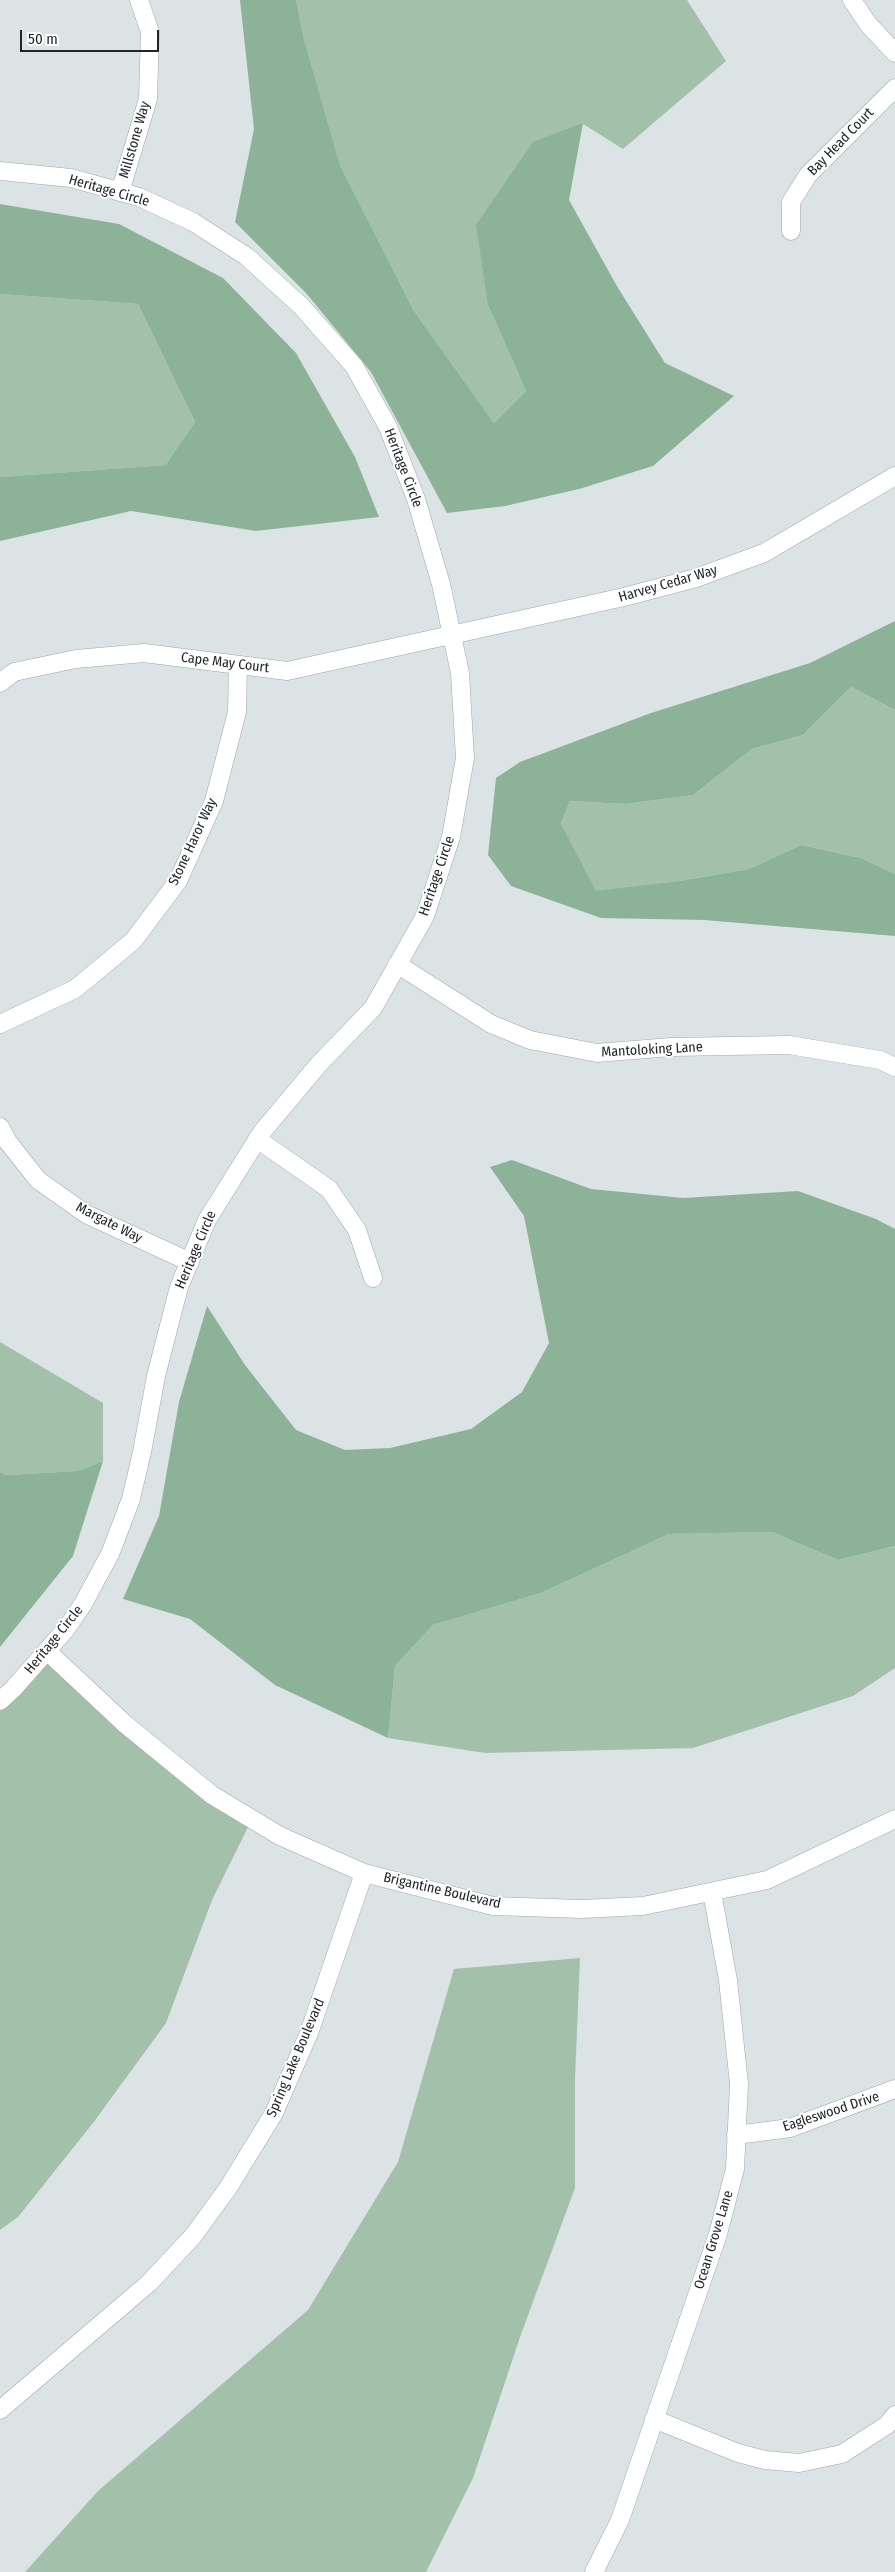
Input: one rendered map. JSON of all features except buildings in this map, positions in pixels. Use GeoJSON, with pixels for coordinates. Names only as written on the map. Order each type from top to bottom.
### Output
{"type":"FeatureCollection","features":[{"type":"Feature","properties":{"kind":"street","name":"Millstone Way"},"geometry":{"type":"LineString","coordinates":[[120,192],[148,99],[150,32],[139,0]]}},
{"type":"Feature","properties":{"kind":"street"},"geometry":{"type":"LineString","coordinates":[[852,0],[868,24],[895,53]]}},
{"type":"Feature","properties":{"kind":"street","name":"Bay Head Court"},"geometry":{"type":"LineString","coordinates":[[791,231],[791,202],[808,174],[895,88]]}},
{"type":"Feature","properties":{"kind":"street","name":"Heritage Circle"},"geometry":{"type":"LineString","coordinates":[[0,170],[71,178],[139,197],[194,222],[246,256],[301,306],[354,366],[388,427],[416,499],[441,584],[460,673],[465,758],[451,837],[425,916],[373,1008],[319,1064],[257,1140],[207,1220],[180,1287],[156,1376],[131,1499],[110,1554],[83,1604],[47,1651],[13,1690],[0,1701]]}},
{"type":"Feature","properties":{"kind":"street","name":"Harvey Cedar Way"},"geometry":{"type":"LineString","coordinates":[[452,634],[624,597],[696,578],[764,553],[895,476]]}},
{"type":"Feature","properties":{"kind":"street","name":"Cape May Court"},"geometry":{"type":"LineString","coordinates":[[0,683],[14,672],[58,662],[144,653],[287,671],[452,634]]}},
{"type":"Feature","properties":{"kind":"street","name":"Stone Haror Way"},"geometry":{"type":"LineString","coordinates":[[0,1024],[75,989],[133,940],[178,880],[214,801],[237,712],[238,665]]}},
{"type":"Feature","properties":{"kind":"street","name":"Mantoloking Lane"},"geometry":{"type":"LineString","coordinates":[[398,964],[491,1024],[530,1040],[597,1053],[672,1047],[789,1045],[880,1060],[895,1066]]}},
{"type":"Feature","properties":{"kind":"street","name":"Margate Way"},"geometry":{"type":"LineString","coordinates":[[0,1126],[8,1142],[38,1180],[86,1214],[190,1262]]}},
{"type":"Feature","properties":{"kind":"street"},"geometry":{"type":"LineString","coordinates":[[257,1140],[329,1189],[357,1230],[372,1278]]}},
{"type":"Feature","properties":{"kind":"street","name":"Brigantine Boulevard"},"geometry":{"type":"LineString","coordinates":[[47,1651],[125,1724],[212,1795],[280,1836],[364,1872],[494,1906],[582,1909],[643,1906],[712,1892],[767,1880],[895,1819]]}},
{"type":"Feature","properties":{"kind":"street","name":"Spring Lake Boulevard"},"geometry":{"type":"LineString","coordinates":[[0,2410],[149,2283],[193,2236],[228,2188],[274,2113],[309,2032],[364,1872]]}},
{"type":"Feature","properties":{"kind":"street","name":"Ocean Grove Lane"},"geometry":{"type":"LineString","coordinates":[[594,2572],[620,2520],[718,2234],[735,2169],[738,2074],[728,1980],[712,1892]]}},
{"type":"Feature","properties":{"kind":"street","name":"Eagleswood Drive"},"geometry":{"type":"LineString","coordinates":[[736,2135],[790,2128],[895,2089]]}},
{"type":"Feature","properties":{"kind":"street"},"geometry":{"type":"LineString","coordinates":[[654,2419],[738,2452],[765,2460],[799,2463],[842,2454],[887,2425],[895,2415]]}},
{"type":"Feature","properties":{"kind":"green space"},"geometry":{"type":"Polygon","coordinates":[[[240,0],[296,0],[304,39],[340,165],[414,311],[494,423],[526,391],[488,305],[476,225],[533,142],[583,123],[569,200],[618,288],[665,363],[734,396],[653,466],[579,489],[505,506],[447,513],[371,372],[306,293],[235,222],[254,129],[240,0]]]}},
{"type":"Feature","properties":{"kind":"green space"},"geometry":{"type":"Polygon","coordinates":[[[296,0],[687,0],[726,61],[623,149],[583,124],[488,305],[526,391],[494,423],[414,311],[340,165],[304,39],[296,0]]]}},
{"type":"Feature","properties":{"kind":"green space"},"geometry":{"type":"Polygon","coordinates":[[[0,204],[119,224],[223,278],[296,353],[355,457],[379,517],[256,531],[131,511],[0,541],[0,477],[166,465],[195,422],[138,304],[0,294],[0,204]]]}},
{"type":"Feature","properties":{"kind":"green space"},"geometry":{"type":"Polygon","coordinates":[[[0,294],[138,304],[195,422],[167,465],[0,477],[0,294]]]}},
{"type":"Feature","properties":{"kind":"green space"},"geometry":{"type":"Polygon","coordinates":[[[895,621],[895,710],[851,687],[803,735],[752,749],[693,795],[626,804],[570,801],[561,824],[596,891],[679,881],[749,869],[801,845],[861,858],[895,874],[895,936],[704,920],[601,918],[511,886],[488,855],[496,778],[520,762],[651,713],[810,663],[895,621]]]}},
{"type":"Feature","properties":{"kind":"green space"},"geometry":{"type":"Polygon","coordinates":[[[851,687],[895,710],[895,874],[861,858],[801,845],[749,869],[596,892],[561,825],[570,801],[626,804],[693,795],[752,749],[803,735],[851,687]]]}},
{"type":"Feature","properties":{"kind":"green space"},"geometry":{"type":"Polygon","coordinates":[[[512,1160],[591,1189],[683,1198],[798,1191],[876,1219],[895,1229],[895,1546],[838,1560],[772,1532],[669,1534],[541,1593],[433,1625],[395,1666],[388,1738],[275,1685],[190,1619],[123,1599],[159,1516],[179,1402],[207,1306],[245,1365],[296,1430],[345,1450],[390,1448],[471,1429],[522,1392],[549,1343],[524,1216],[490,1167],[512,1160]]]}},
{"type":"Feature","properties":{"kind":"green space"},"geometry":{"type":"Polygon","coordinates":[[[0,1342],[103,1403],[103,1461],[78,1471],[6,1475],[0,1472],[0,1342]]]}},
{"type":"Feature","properties":{"kind":"green space"},"geometry":{"type":"Polygon","coordinates":[[[103,1461],[73,1556],[0,1647],[0,1472],[6,1475],[78,1471],[103,1461]]]}},
{"type":"Feature","properties":{"kind":"green space"},"geometry":{"type":"Polygon","coordinates":[[[772,1532],[838,1560],[895,1546],[895,1668],[853,1696],[693,1748],[485,1753],[388,1738],[395,1666],[433,1625],[541,1593],[669,1534],[772,1532]]]}},
{"type":"Feature","properties":{"kind":"green space"},"geometry":{"type":"Polygon","coordinates":[[[47,1651],[252,1819],[212,1900],[166,2023],[93,2123],[18,2217],[0,2230],[0,1701],[47,1651]]]}},
{"type":"Feature","properties":{"kind":"green space"},"geometry":{"type":"Polygon","coordinates":[[[580,1958],[575,2079],[575,2188],[520,2337],[473,2478],[426,2572],[25,2572],[98,2491],[308,2310],[398,2162],[454,1969],[580,1958]]]}}]}
